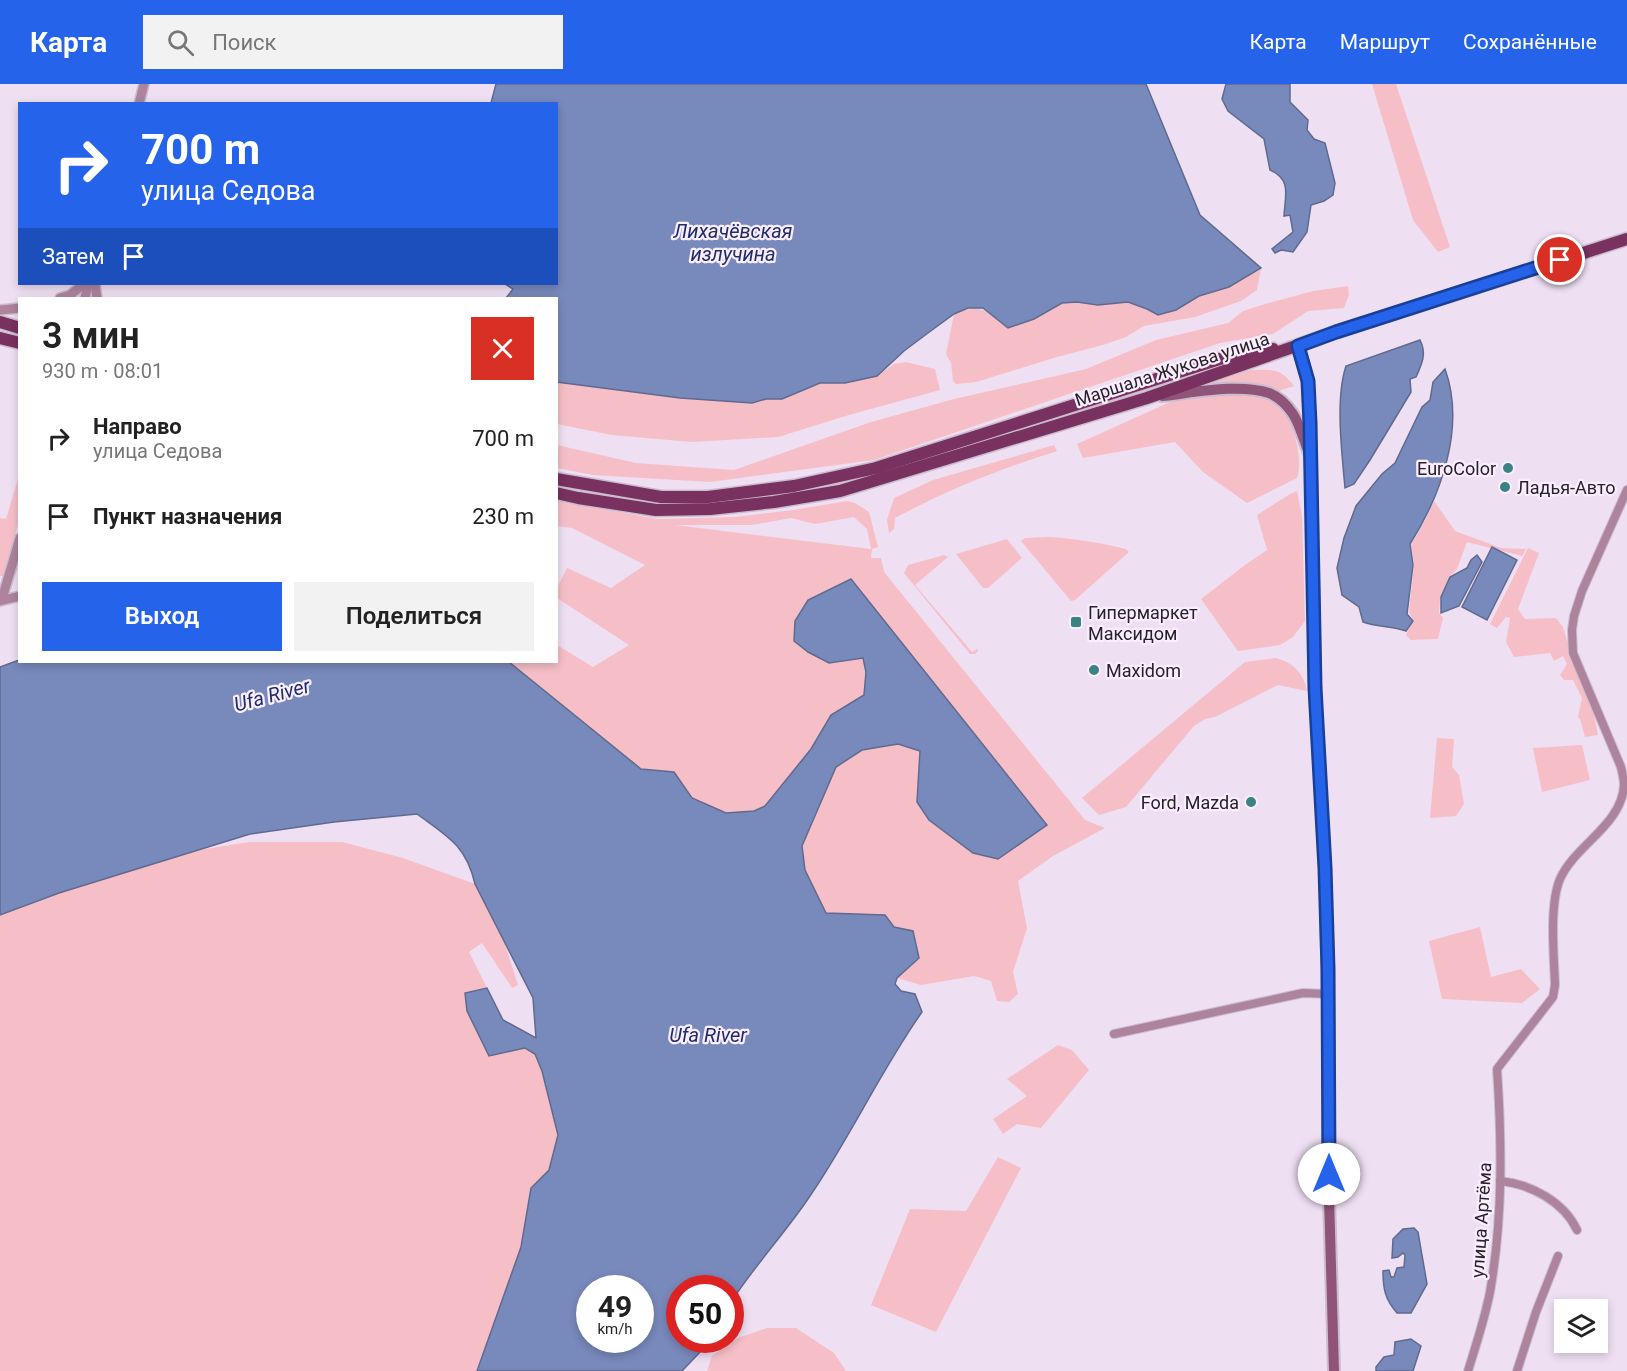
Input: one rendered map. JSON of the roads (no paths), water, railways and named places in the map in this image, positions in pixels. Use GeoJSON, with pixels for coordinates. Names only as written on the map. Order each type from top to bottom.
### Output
{"type":"FeatureCollection","features":[{"type":"Feature","properties":{"kind":"main road"},"geometry":{"type":"LineString","coordinates":[[1334,1371],[1329,1197],[1325,868],[1315,688],[1311,461],[1308,381],[1298,346],[1627,239]]}},
{"type":"Feature","properties":{"kind":"main road"},"geometry":{"type":"LineString","coordinates":[[0,322],[18,327]]}},
{"type":"Feature","properties":{"kind":"main road"},"geometry":{"type":"LineString","coordinates":[[0,338],[18,342]]}},
{"type":"Feature","properties":{"kind":"main road","name":"Маршала Жукова улица"},"geometry":{"type":"LineString","coordinates":[[558,493],[656,510],[710,509],[774,502],[840,491],[1147,398],[1298,346]]}},
{"type":"Feature","properties":{"kind":"main road","name":"Маршала Жукова улица"},"geometry":{"type":"LineString","coordinates":[[558,479],[661,497],[708,497],[794,486],[876,468],[1226,357],[1298,346]]}},
{"type":"Feature","properties":{"kind":"main road"},"geometry":{"type":"LineString","coordinates":[[1147,398],[1221,390],[1268,393],[1282,401],[1294,415],[1311,461]]}},
{"type":"Feature","properties":{"kind":"street"},"geometry":{"type":"LineString","coordinates":[[140,102],[144,84]]}},
{"type":"Feature","properties":{"kind":"street"},"geometry":{"type":"LineString","coordinates":[[63,297],[70,295],[83,285]]}},
{"type":"Feature","properties":{"kind":"street"},"geometry":{"type":"LineString","coordinates":[[0,310],[18,308]]}},
{"type":"Feature","properties":{"kind":"street","name":"улица Артёма"},"geometry":{"type":"LineString","coordinates":[[1468,1371],[1490,1294],[1498,1235],[1502,1134],[1497,1069],[1553,997],[1556,899],[1560,879],[1578,854],[1609,820],[1621,800],[1624,784],[1621,767],[1573,653],[1572,630],[1582,591],[1627,490]]}},
{"type":"Feature","properties":{"kind":"street"},"geometry":{"type":"LineString","coordinates":[[0,598],[4,592],[18,545]]}},
{"type":"Feature","properties":{"kind":"street"},"geometry":{"type":"LineString","coordinates":[[0,598],[18,596]]}},
{"type":"Feature","properties":{"kind":"street"},"geometry":{"type":"LineString","coordinates":[[1114,1034],[1303,993],[1328,994]]}},
{"type":"Feature","properties":{"kind":"street"},"geometry":{"type":"LineString","coordinates":[[1500,1181],[1511,1182],[1557,1203],[1571,1218],[1577,1230]]}},
{"type":"Feature","properties":{"kind":"street"},"geometry":{"type":"LineString","coordinates":[[1517,1371],[1536,1312],[1558,1256]]}},
{"type":"Feature","properties":{"kind":"water","name":"Лихачёвская излучина"},"geometry":{"type":"Polygon","coordinates":[[[496,84],[1146,84],[1200,215],[1261,268],[1229,287],[1199,296],[1176,310],[1158,315],[1128,302],[1098,305],[1077,302],[1062,303],[1034,319],[1008,328],[983,308],[968,308],[954,314],[928,333],[877,376],[845,383],[820,383],[782,399],[766,399],[752,403],[680,398],[558,382],[558,297],[507,297],[513,289],[507,285],[558,285],[558,102],[491,102],[496,84]]]}},
{"type":"Feature","properties":{"kind":"water"},"geometry":{"type":"Polygon","coordinates":[[[1226,84],[1290,84],[1290,102],[1308,120],[1307,130],[1314,139],[1325,143],[1335,183],[1333,195],[1311,205],[1307,232],[1293,252],[1281,250],[1275,253],[1272,249],[1293,232],[1290,215],[1284,216],[1286,189],[1282,178],[1270,170],[1264,139],[1228,111],[1222,99],[1226,84]]]}},
{"type":"Feature","properties":{"kind":"water"},"geometry":{"type":"Polygon","coordinates":[[[1420,340],[1423,358],[1416,377],[1410,379],[1411,392],[1354,484],[1345,488],[1340,410],[1346,366],[1420,340]]]}},
{"type":"Feature","properties":{"kind":"water"},"geometry":{"type":"Polygon","coordinates":[[[1445,369],[1451,391],[1453,414],[1451,437],[1447,460],[1432,504],[1410,544],[1413,565],[1407,614],[1413,621],[1406,631],[1363,622],[1359,607],[1342,595],[1337,568],[1344,538],[1356,506],[1382,474],[1395,463],[1422,407],[1430,400],[1433,382],[1445,369]]]}},
{"type":"Feature","properties":{"kind":"water"},"geometry":{"type":"Polygon","coordinates":[[[1492,547],[1517,560],[1487,620],[1462,607],[1492,547]]]}},
{"type":"Feature","properties":{"kind":"water"},"geometry":{"type":"Polygon","coordinates":[[[1477,555],[1482,562],[1459,606],[1441,613],[1441,597],[1450,577],[1467,568],[1477,555]]]}},
{"type":"Feature","properties":{"kind":"water","name":"Ufa River"},"geometry":{"type":"Polygon","coordinates":[[[851,579],[1047,825],[998,859],[973,853],[929,820],[917,802],[920,751],[898,744],[862,750],[836,767],[802,846],[805,870],[826,913],[885,915],[894,927],[913,931],[919,958],[897,978],[895,984],[901,991],[915,994],[922,1012],[810,1196],[744,1284],[744,1275],[666,1275],[666,1353],[699,1353],[682,1371],[477,1371],[521,1247],[531,1188],[549,1170],[558,1135],[542,1071],[535,1054],[525,1048],[489,1056],[467,1011],[465,993],[487,988],[503,1020],[536,1038],[533,998],[475,884],[466,860],[454,843],[417,814],[334,822],[250,834],[59,893],[0,915],[0,667],[18,660],[18,663],[510,663],[641,769],[674,772],[692,798],[726,813],[754,811],[765,806],[811,749],[831,715],[864,695],[866,672],[863,658],[829,663],[808,652],[794,641],[795,621],[808,600],[851,579]]]}},
{"type":"Feature","properties":{"kind":"water"},"geometry":{"type":"Polygon","coordinates":[[[1414,1228],[1418,1232],[1427,1284],[1411,1313],[1397,1313],[1386,1294],[1383,1271],[1389,1270],[1391,1277],[1394,1277],[1397,1268],[1404,1267],[1405,1255],[1403,1253],[1392,1258],[1393,1239],[1403,1229],[1414,1228]]]}},
{"type":"Feature","properties":{"kind":"water"},"geometry":{"type":"Polygon","coordinates":[[[1411,1339],[1421,1346],[1413,1371],[1376,1371],[1376,1367],[1384,1357],[1394,1355],[1395,1342],[1411,1339]]]}},
{"type":"Feature","properties":{"kind":"place","name":"EuroColor"},"geometry":{"type":"Point","coordinates":[1508,468]}},
{"type":"Feature","properties":{"kind":"place","name":"Ладья-Авто"},"geometry":{"type":"Point","coordinates":[1505,487]}},
{"type":"Feature","properties":{"kind":"place","name":"Гипермаркет Максидом"},"geometry":{"type":"Point","coordinates":[1076,622]}},
{"type":"Feature","properties":{"kind":"place","name":"Maxidom"},"geometry":{"type":"Point","coordinates":[1094,670]}},
{"type":"Feature","properties":{"kind":"place","name":"Ford, Mazda"},"geometry":{"type":"Point","coordinates":[1251,802]}}]}
